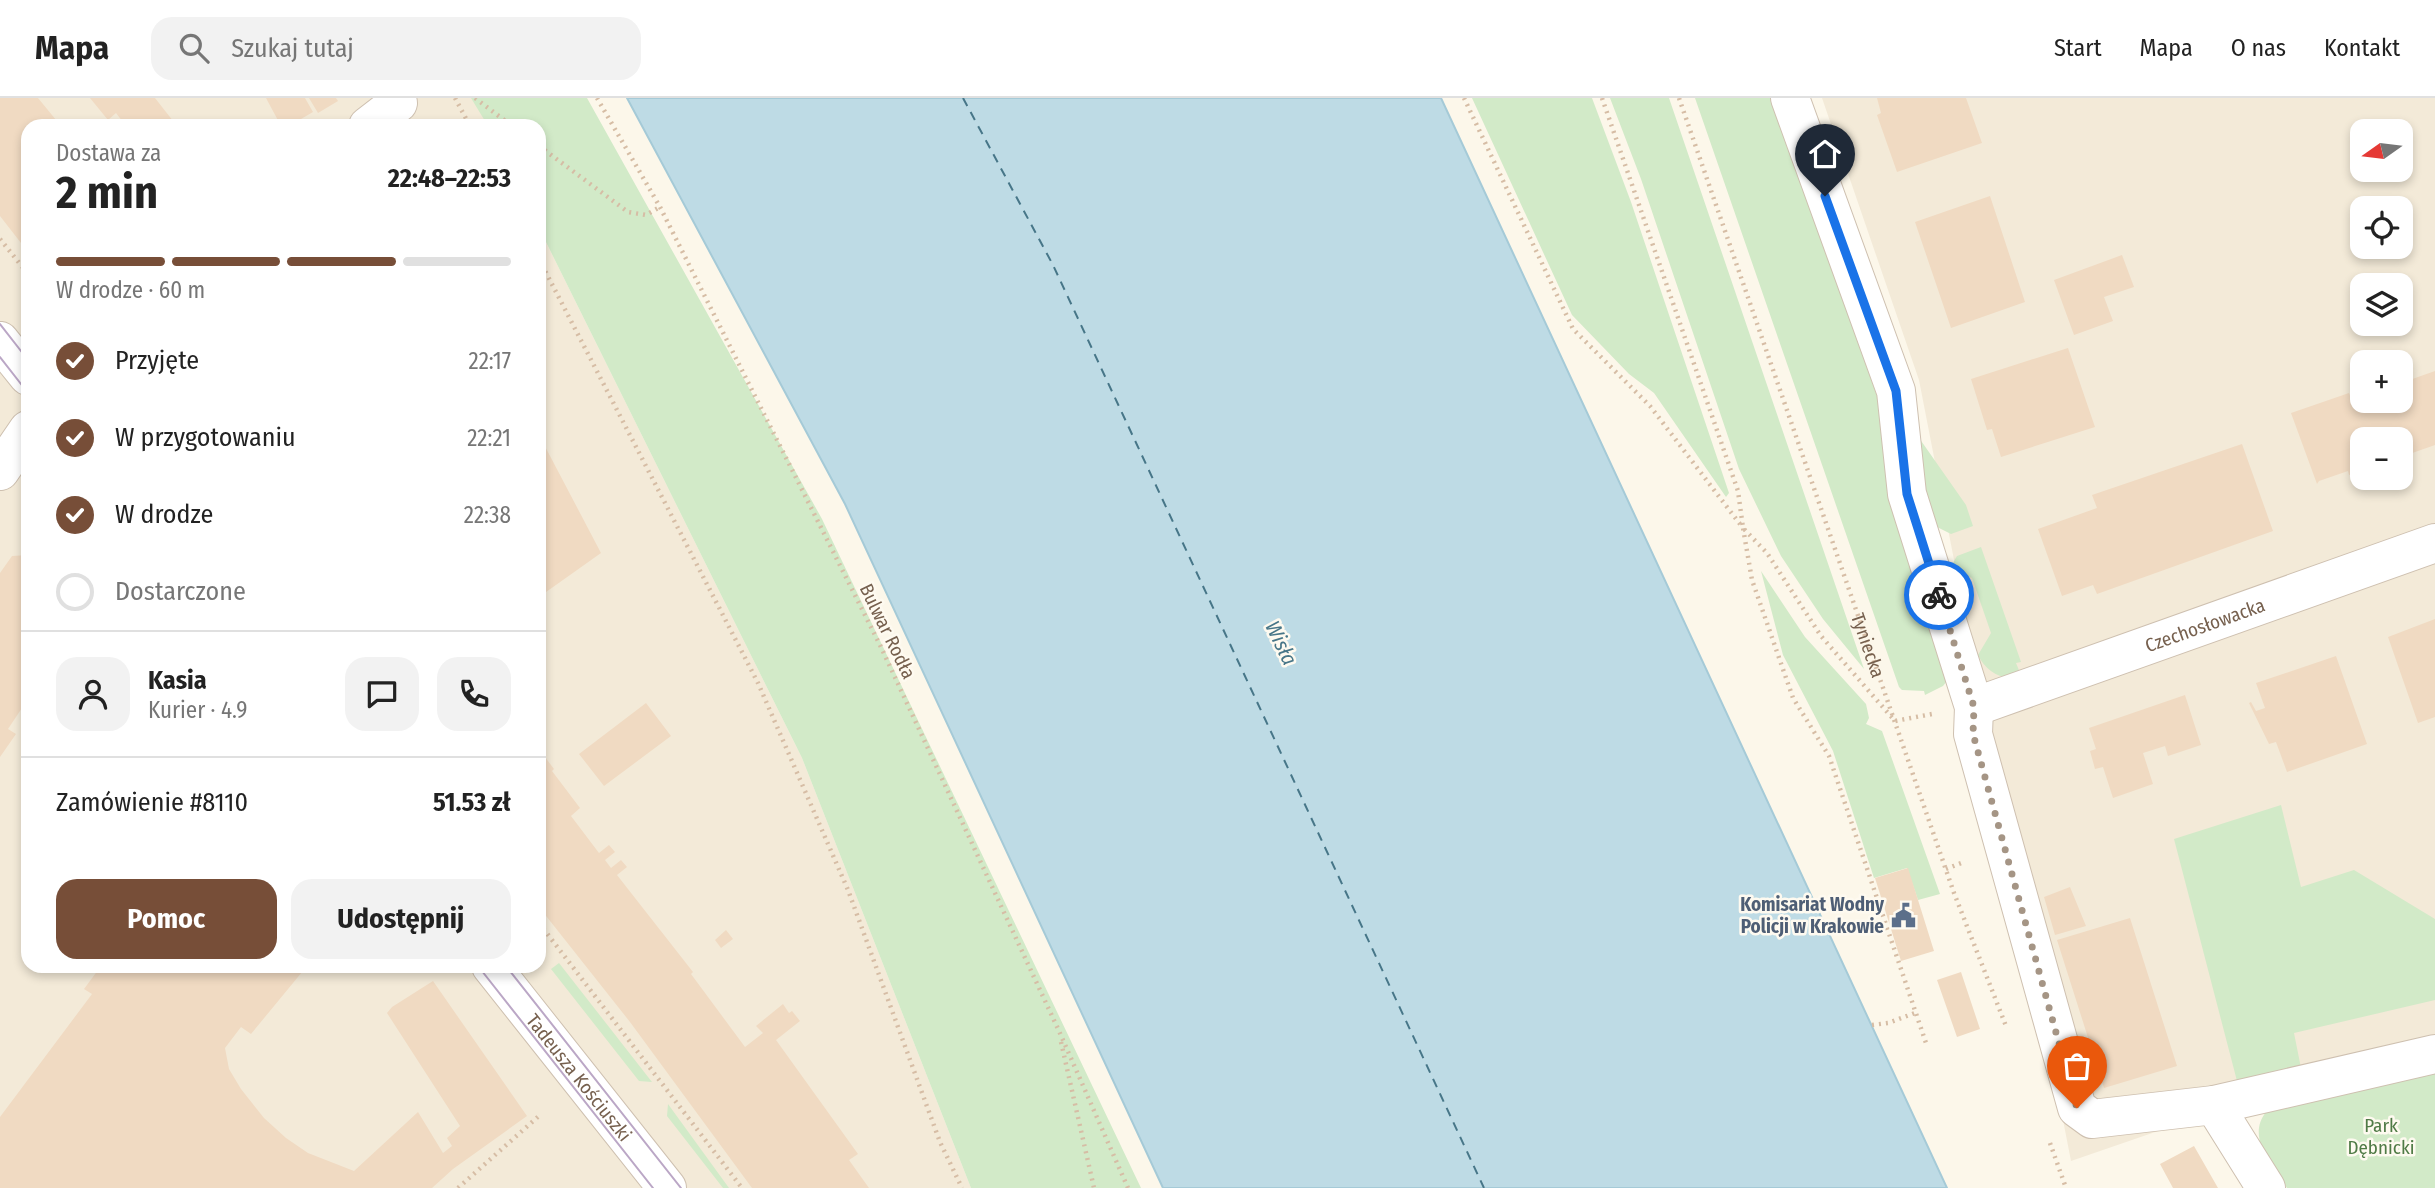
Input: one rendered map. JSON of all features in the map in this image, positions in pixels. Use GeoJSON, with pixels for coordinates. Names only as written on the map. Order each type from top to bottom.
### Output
{"type":"FeatureCollection","features":[{"type":"Feature","properties":{"kind":"street"},"geometry":{"type":"LineString","coordinates":[[1790,98],[1896,391],[1907,494],[1974,707],[1973,734],[2077,1108],[2092,1119],[2214,1105],[2435,1055]]}},
{"type":"Feature","properties":{"kind":"street"},"geometry":{"type":"LineString","coordinates":[[0,341],[21,367]]}},
{"type":"Feature","properties":{"kind":"street"},"geometry":{"type":"LineString","coordinates":[[0,471],[21,440]]}},
{"type":"Feature","properties":{"kind":"street","name":"Czechosłowacka"},"geometry":{"type":"LineString","coordinates":[[1974,707],[2435,543]]}},
{"type":"Feature","properties":{"kind":"street","name":"Tadeusza Kościuszki"},"geometry":{"type":"LineString","coordinates":[[497,973],[667,1188]]}},
{"type":"Feature","properties":{"kind":"street"},"geometry":{"type":"LineString","coordinates":[[2214,1105],[2266,1188]]}},
{"type":"Feature","properties":{"kind":"path"},"geometry":{"type":"LineString","coordinates":[[456,98],[466,119]]}},
{"type":"Feature","properties":{"kind":"path"},"geometry":{"type":"LineString","coordinates":[[475,98],[503,119]]}},
{"type":"Feature","properties":{"kind":"path","name":"Bulwar Rodła"},"geometry":{"type":"LineString","coordinates":[[597,98],[660,207],[880,645],[1059,1031],[1128,1188]]}},
{"type":"Feature","properties":{"kind":"path"},"geometry":{"type":"LineString","coordinates":[[1464,98],[1573,329],[1650,405],[1743,528],[1767,553],[1821,636],[1895,721]]}},
{"type":"Feature","properties":{"kind":"path"},"geometry":{"type":"LineString","coordinates":[[1602,98],[1738,491],[1752,580],[1793,698],[1829,755],[1927,1046]]}},
{"type":"Feature","properties":{"kind":"path","name":"Tyniecka"},"geometry":{"type":"LineString","coordinates":[[1679,98],[1954,893],[2009,1035]]}},
{"type":"Feature","properties":{"kind":"path"},"geometry":{"type":"LineString","coordinates":[[546,151],[628,212],[646,215],[660,207]]}},
{"type":"Feature","properties":{"kind":"path"},"geometry":{"type":"LineString","coordinates":[[0,239],[21,265]]}},
{"type":"Feature","properties":{"kind":"path"},"geometry":{"type":"LineString","coordinates":[[546,273],[758,683],[848,890],[940,1142],[962,1188]]}},
{"type":"Feature","properties":{"kind":"path"},"geometry":{"type":"LineString","coordinates":[[546,932],[742,1188]]}},
{"type":"Feature","properties":{"kind":"path"},"geometry":{"type":"LineString","coordinates":[[1872,1025],[1888,1023],[1915,1013]]}},
{"type":"Feature","properties":{"kind":"path"},"geometry":{"type":"LineString","coordinates":[[1059,1031],[1094,1188]]}},
{"type":"Feature","properties":{"kind":"path"},"geometry":{"type":"LineString","coordinates":[[458,1188],[540,1115]]}},
{"type":"Feature","properties":{"kind":"path"},"geometry":{"type":"LineString","coordinates":[[2048,1137],[2066,1188]]}},
{"type":"Feature","properties":{"kind":"shaded area"},"geometry":{"type":"Polygon","coordinates":[[[0,98],[473,98],[484,119],[21,119],[21,973],[546,973],[546,242],[802,758],[971,1188],[0,1188],[0,98]]]}},
{"type":"Feature","properties":{"kind":"shaded area"},"geometry":{"type":"Polygon","coordinates":[[[1822,98],[2435,98],[2435,1070],[2161,1130],[2071,1161],[1919,380],[1822,98]]]}},
{"type":"Feature","properties":{"kind":"green space"},"geometry":{"type":"Polygon","coordinates":[[[471,98],[587,98],[822,519],[1141,1188],[971,1188],[802,758],[546,242],[546,119],[484,119],[471,98]]]}},
{"type":"Feature","properties":{"kind":"green space"},"geometry":{"type":"Polygon","coordinates":[[[1472,98],[1592,98],[1631,202],[1729,493],[1726,497],[1654,393],[1629,374],[1572,315],[1472,98]]]}},
{"type":"Feature","properties":{"kind":"green space"},"geometry":{"type":"Polygon","coordinates":[[[1610,98],[1669,98],[1864,669],[1823,619],[1781,556],[1739,469],[1641,179],[1610,98]]]}},
{"type":"Feature","properties":{"kind":"green space"},"geometry":{"type":"Polygon","coordinates":[[[1695,98],[1771,98],[1882,410],[1947,681],[1925,695],[1924,691],[1902,690],[1899,687],[1695,98]]]}},
{"type":"Feature","properties":{"kind":"green space"},"geometry":{"type":"Polygon","coordinates":[[[1917,435],[1966,505],[1973,526],[1951,534],[1935,526],[1928,502],[1917,435]]]}},
{"type":"Feature","properties":{"kind":"green space"},"geometry":{"type":"Polygon","coordinates":[[[1981,547],[2021,662],[2016,663],[2021,675],[2014,677],[1996,674],[1981,661],[1978,655],[1991,633],[1972,578],[1950,568],[1957,556],[1981,547]]]}},
{"type":"Feature","properties":{"kind":"green space"},"geometry":{"type":"Polygon","coordinates":[[[1761,571],[1805,637],[1866,704],[1869,718],[1866,724],[1882,731],[1940,894],[1918,900],[1907,868],[1874,878],[1833,751],[1783,655],[1761,571]]]}},
{"type":"Feature","properties":{"kind":"green space"},"geometry":{"type":"Polygon","coordinates":[[[2281,805],[2301,887],[2354,870],[2435,919],[2435,1000],[2294,1033],[2301,1068],[2237,1081],[2174,839],[2281,805]]]}},
{"type":"Feature","properties":{"kind":"green space"},"geometry":{"type":"Polygon","coordinates":[[[559,963],[652,1082],[639,1081],[551,969],[559,963]]]}},
{"type":"Feature","properties":{"kind":"green space","name":"Park Dębnicki"},"geometry":{"type":"Polygon","coordinates":[[[2435,1070],[2435,1188],[2287,1188],[2263,1151],[2259,1131],[2266,1112],[2435,1070]]]}},
{"type":"Feature","properties":{"kind":"green space"},"geometry":{"type":"Polygon","coordinates":[[[668,1104],[729,1188],[723,1188],[667,1116],[668,1104]]]}},
{"type":"Feature","properties":{"kind":"water","name":"Wisła"},"geometry":{"type":"Polygon","coordinates":[[[627,98],[1441,98],[1947,1188],[1163,1188],[845,504],[627,98]]]}},
{"type":"Feature","properties":{"kind":"building"},"geometry":{"type":"Polygon","coordinates":[[[0,98],[38,98],[55,119],[21,119],[21,243],[0,216],[0,98]]]}},
{"type":"Feature","properties":{"kind":"building"},"geometry":{"type":"Polygon","coordinates":[[[90,98],[155,98],[172,119],[121,119],[116,113],[107,119],[90,98]]]}},
{"type":"Feature","properties":{"kind":"building"},"geometry":{"type":"Polygon","coordinates":[[[266,98],[305,98],[313,112],[301,119],[277,119],[266,98]]]}},
{"type":"Feature","properties":{"kind":"building"},"geometry":{"type":"Polygon","coordinates":[[[309,98],[336,98],[338,101],[318,113],[309,98]]]}},
{"type":"Feature","properties":{"kind":"building"},"geometry":{"type":"Polygon","coordinates":[[[1877,98],[1966,98],[1982,143],[1897,172],[1877,115],[1881,113],[1877,98]]]}},
{"type":"Feature","properties":{"kind":"building"},"geometry":{"type":"Polygon","coordinates":[[[1990,196],[2025,302],[1951,328],[1915,222],[1990,196]]]}},
{"type":"Feature","properties":{"kind":"building"},"geometry":{"type":"Polygon","coordinates":[[[2122,255],[2134,287],[2104,297],[2113,321],[2074,335],[2054,280],[2122,255]]]}},
{"type":"Feature","properties":{"kind":"building"},"geometry":{"type":"Polygon","coordinates":[[[2068,348],[2095,427],[2001,457],[1992,429],[1987,430],[1971,379],[2068,348]]]}},
{"type":"Feature","properties":{"kind":"building"},"geometry":{"type":"Polygon","coordinates":[[[2435,371],[2435,445],[2413,453],[2413,427],[2350,427],[2350,475],[2348,471],[2317,484],[2291,413],[2349,393],[2350,413],[2413,413],[2413,379],[2435,371]]]}},
{"type":"Feature","properties":{"kind":"building"},"geometry":{"type":"Polygon","coordinates":[[[2242,444],[2273,531],[2097,594],[2093,585],[2062,596],[2038,529],[2097,508],[2092,495],[2242,444]]]}},
{"type":"Feature","properties":{"kind":"building"},"geometry":{"type":"Polygon","coordinates":[[[546,448],[601,553],[546,592],[546,448]]]}},
{"type":"Feature","properties":{"kind":"building"},"geometry":{"type":"Polygon","coordinates":[[[21,555],[21,710],[8,729],[16,734],[0,757],[0,573],[12,556],[21,555]]]}},
{"type":"Feature","properties":{"kind":"building"},"geometry":{"type":"Polygon","coordinates":[[[2435,619],[2435,717],[2418,723],[2388,637],[2435,619]]]}},
{"type":"Feature","properties":{"kind":"building"},"geometry":{"type":"Polygon","coordinates":[[[2336,656],[2367,744],[2287,772],[2276,742],[2269,744],[2249,703],[2251,702],[2256,711],[2265,708],[2256,683],[2336,656]]]}},
{"type":"Feature","properties":{"kind":"building"},"geometry":{"type":"Polygon","coordinates":[[[2185,695],[2201,745],[2168,756],[2165,746],[2143,753],[2153,784],[2113,798],[2103,767],[2095,769],[2090,751],[2096,749],[2089,728],[2185,695]]]}},
{"type":"Feature","properties":{"kind":"building"},"geometry":{"type":"Polygon","coordinates":[[[646,703],[671,736],[604,786],[579,754],[646,703]]]}},
{"type":"Feature","properties":{"kind":"building"},"geometry":{"type":"Polygon","coordinates":[[[546,758],[554,769],[552,771],[580,808],[571,816],[599,853],[609,845],[615,852],[605,860],[611,868],[621,860],[627,867],[617,875],[693,972],[691,974],[745,1047],[763,1033],[756,1026],[783,1004],[789,1013],[792,1011],[800,1021],[776,1040],[858,1154],[849,1160],[869,1188],[752,1188],[630,1022],[546,916],[546,758]]]}},
{"type":"Feature","properties":{"kind":"building","name":"Komisariat Wodny Policji w Krakowie"},"geometry":{"type":"Polygon","coordinates":[[[1908,868],[1934,951],[1901,961],[1875,878],[1908,868]]]}},
{"type":"Feature","properties":{"kind":"building"},"geometry":{"type":"Polygon","coordinates":[[[2070,887],[2086,926],[2055,935],[2044,897],[2070,887]]]}},
{"type":"Feature","properties":{"kind":"building"},"geometry":{"type":"Polygon","coordinates":[[[2130,918],[2177,1066],[2104,1088],[2057,940],[2130,918]]]}},
{"type":"Feature","properties":{"kind":"building"},"geometry":{"type":"Polygon","coordinates":[[[726,930],[733,939],[721,948],[715,940],[726,930]]]}},
{"type":"Feature","properties":{"kind":"building"},"geometry":{"type":"Polygon","coordinates":[[[1961,972],[1980,1029],[1957,1037],[1937,980],[1961,972]]]}},
{"type":"Feature","properties":{"kind":"building"},"geometry":{"type":"Polygon","coordinates":[[[96,973],[301,973],[251,1034],[241,1027],[225,1048],[229,1069],[264,1118],[286,1138],[308,1153],[354,1171],[418,1112],[443,1153],[452,1146],[447,1138],[460,1126],[387,1013],[433,981],[527,1116],[453,1169],[432,1188],[0,1188],[0,1117],[92,994],[84,989],[96,973]]]}},
{"type":"Feature","properties":{"kind":"building"},"geometry":{"type":"Polygon","coordinates":[[[2194,1146],[2218,1188],[2173,1188],[2160,1164],[2194,1146]]]}},
{"type":"Feature","properties":{"kind":"ferry route"},"geometry":{"type":"LineString","coordinates":[[963,98],[1053,265],[1484,1188]]}},
{"type":"Feature","properties":{"kind":"tram line"},"geometry":{"type":"LineString","coordinates":[[0,324],[21,351]]}},
{"type":"Feature","properties":{"kind":"tram line"},"geometry":{"type":"LineString","coordinates":[[0,357],[21,384]]}},
{"type":"Feature","properties":{"kind":"tram line"},"geometry":{"type":"LineString","coordinates":[[484,973],[653,1188]]}},
{"type":"Feature","properties":{"kind":"tram line"},"geometry":{"type":"LineString","coordinates":[[512,973],[681,1188]]}},
{"type":"Feature","properties":{"kind":"way so far"},"geometry":{"type":"LineString","coordinates":[[1939,595],[1974,707],[1973,734],[2077,1108]]}},
{"type":"Feature","properties":{"kind":"place","name":"Komisariat Wodny Policji w Krakowie"},"geometry":{"type":"Point","coordinates":[1904,915]}},
{"type":"Feature","properties":{"kind":"route"},"geometry":{"type":"LineString","coordinates":[[1825,196],[1896,391],[1907,494],[1939,595]]}}]}
